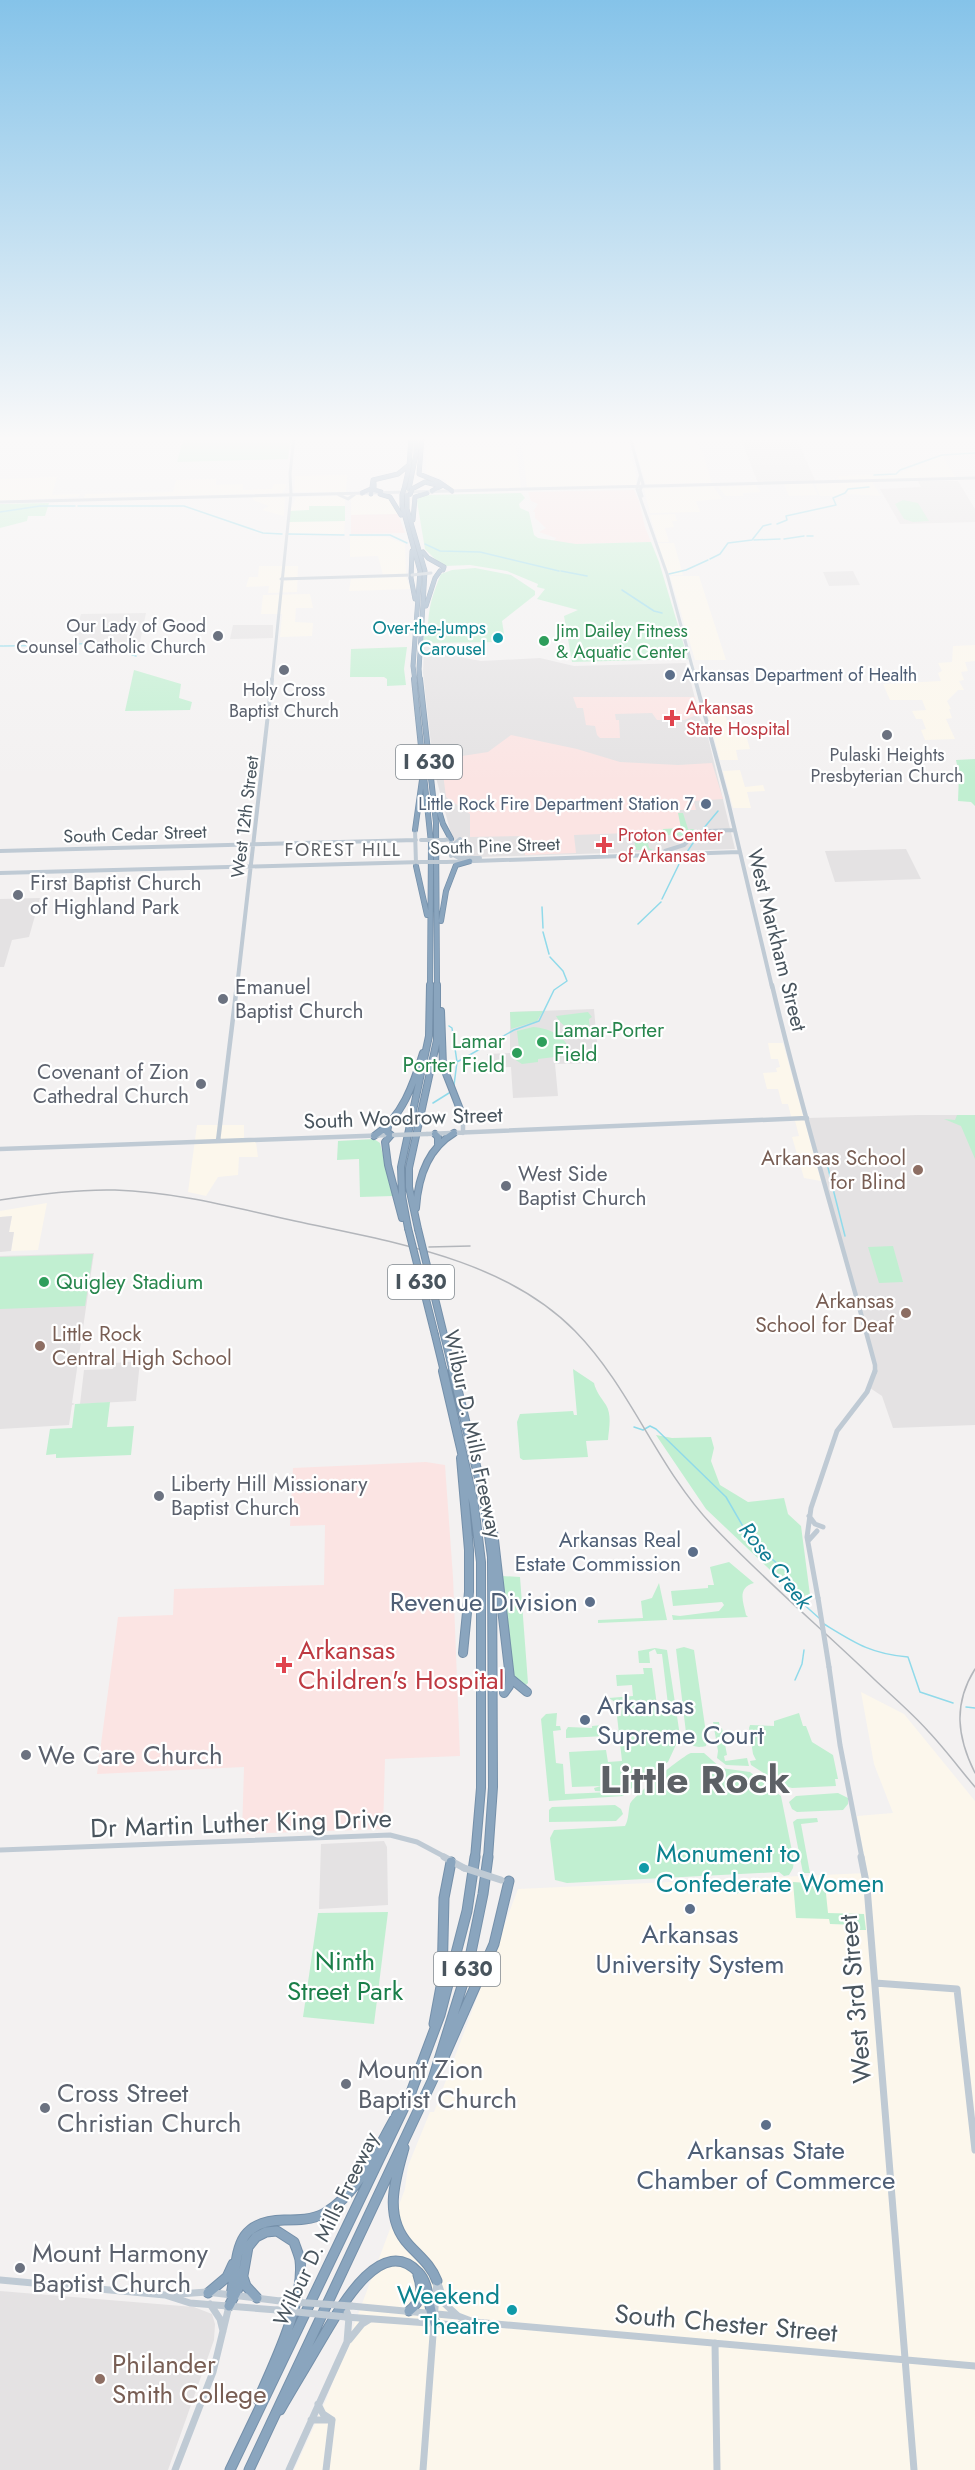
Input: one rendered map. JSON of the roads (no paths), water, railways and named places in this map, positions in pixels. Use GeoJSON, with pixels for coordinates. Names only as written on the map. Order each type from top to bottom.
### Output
{"type":"FeatureCollection","features":[{"type":"Feature","properties":{"kind":"highway"},"geometry":{"type":"LineString","coordinates":[[412,552],[411,576],[417,611]]}},
{"type":"Feature","properties":{"kind":"highway","name":"Wilbur D. Mills Freeway"},"geometry":{"type":"LineString","coordinates":[[230,2470],[238,2448],[410,2095],[431,2041],[465,1921],[479,1820],[481,1562],[476,1515],[435,1335],[407,1228],[402,1196],[401,1162],[427,1056],[430,1029],[430,843],[413,666],[420,572],[415,552]]}},
{"type":"Feature","properties":{"kind":"highway","name":"Wilbur D. Mills Freeway"},"geometry":{"type":"LineString","coordinates":[[249,2470],[433,2079],[468,1967],[483,1894],[489,1848],[493,1788],[493,1578],[486,1509],[409,1188],[410,1160],[436,1050],[438,979],[437,840],[419,669],[426,574],[421,552]]}},
{"type":"Feature","properties":{"kind":"highway"},"geometry":{"type":"LineString","coordinates":[[424,552],[442,569]]}},
{"type":"Feature","properties":{"kind":"highway"},"geometry":{"type":"LineString","coordinates":[[422,615],[436,576],[442,569],[450,568]]}},
{"type":"Feature","properties":{"kind":"highway"},"geometry":{"type":"LineString","coordinates":[[431,573],[436,576]]}},
{"type":"Feature","properties":{"kind":"highway"},"geometry":{"type":"LineString","coordinates":[[404,576],[411,576]]}},
{"type":"Feature","properties":{"kind":"highway"},"geometry":{"type":"LineString","coordinates":[[415,830],[420,809],[423,765]]}},
{"type":"Feature","properties":{"kind":"highway"},"geometry":{"type":"LineString","coordinates":[[431,776],[448,839]]}},
{"type":"Feature","properties":{"kind":"highway"},"geometry":{"type":"LineString","coordinates":[[447,832],[460,839]]}},
{"type":"Feature","properties":{"kind":"highway"},"geometry":{"type":"LineString","coordinates":[[450,876],[456,865],[470,861]]}},
{"type":"Feature","properties":{"kind":"highway"},"geometry":{"type":"LineString","coordinates":[[438,940],[450,876],[449,862]]}},
{"type":"Feature","properties":{"kind":"highway"},"geometry":{"type":"LineString","coordinates":[[416,864],[424,896],[430,956]]}},
{"type":"Feature","properties":{"kind":"highway"},"geometry":{"type":"LineString","coordinates":[[438,979],[444,1071],[460,1104],[463,1117]]}},
{"type":"Feature","properties":{"kind":"highway"},"geometry":{"type":"LineString","coordinates":[[384,1146],[386,1139],[392,1135],[387,1132],[388,1127],[409,1089],[423,1056],[430,1029]]}},
{"type":"Feature","properties":{"kind":"highway"},"geometry":{"type":"LineString","coordinates":[[388,1127],[374,1136],[381,1140],[384,1146],[407,1228]]}},
{"type":"Feature","properties":{"kind":"highway"},"geometry":{"type":"LineString","coordinates":[[416,1221],[420,1178],[438,1144],[454,1133]]}},
{"type":"Feature","properties":{"kind":"highway"},"geometry":{"type":"LineString","coordinates":[[435,1134],[438,1137],[438,1144]]}},
{"type":"Feature","properties":{"kind":"highway"},"geometry":{"type":"LineString","coordinates":[[460,1443],[469,1569],[463,1653]]}},
{"type":"Feature","properties":{"kind":"highway"},"geometry":{"type":"LineString","coordinates":[[486,1509],[495,1540],[510,1678],[509,1686],[504,1692]]}},
{"type":"Feature","properties":{"kind":"highway"},"geometry":{"type":"LineString","coordinates":[[510,1678],[527,1692]]}},
{"type":"Feature","properties":{"kind":"highway"},"geometry":{"type":"LineString","coordinates":[[431,2041],[442,1981],[444,1898],[451,1862]]}},
{"type":"Feature","properties":{"kind":"highway"},"geometry":{"type":"LineString","coordinates":[[433,2079],[494,1944],[505,1881]]}},
{"type":"Feature","properties":{"kind":"highway"},"geometry":{"type":"LineString","coordinates":[[208,2293],[226,2277],[246,2233],[254,2225],[268,2220],[306,2221],[324,2213],[339,2201],[368,2163],[410,2095]]}},
{"type":"Feature","properties":{"kind":"highway"},"geometry":{"type":"LineString","coordinates":[[409,2131],[394,2183],[393,2212],[402,2236],[431,2265],[437,2281]]}},
{"type":"Feature","properties":{"kind":"highway"},"geometry":{"type":"LineString","coordinates":[[229,2306],[243,2277],[247,2251],[256,2237],[265,2232],[278,2231],[292,2241],[297,2251],[300,2267],[296,2302],[238,2448]]}},
{"type":"Feature","properties":{"kind":"highway"},"geometry":{"type":"LineString","coordinates":[[234,2295],[238,2253]]}},
{"type":"Feature","properties":{"kind":"highway"},"geometry":{"type":"LineString","coordinates":[[260,2444],[343,2301],[357,2282],[373,2270],[391,2262],[404,2263],[416,2269],[428,2285],[433,2317]]}},
{"type":"Feature","properties":{"kind":"highway"},"geometry":{"type":"LineString","coordinates":[[409,2311],[421,2297],[423,2288],[416,2269]]}},
{"type":"Feature","properties":{"kind":"highway"},"geometry":{"type":"LineString","coordinates":[[243,2277],[246,2286],[257,2298]]}},
{"type":"Feature","properties":{"kind":"main road","name":"West 12th Street"},"geometry":{"type":"LineString","coordinates":[[218,1141],[253,866],[284,552]]}},
{"type":"Feature","properties":{"kind":"main road","name":"West Markham Street"},"geometry":{"type":"LineString","coordinates":[[658,552],[674,599],[734,830],[793,1074],[874,1361],[876,1371],[870,1388]]}},
{"type":"Feature","properties":{"kind":"main road"},"geometry":{"type":"LineString","coordinates":[[411,576],[431,573]]}},
{"type":"Feature","properties":{"kind":"main road"},"geometry":{"type":"LineString","coordinates":[[281,579],[404,576]]}},
{"type":"Feature","properties":{"kind":"main road"},"geometry":{"type":"LineString","coordinates":[[415,830],[418,840],[416,864]]}},
{"type":"Feature","properties":{"kind":"main road"},"geometry":{"type":"LineString","coordinates":[[708,831],[734,830]]}},
{"type":"Feature","properties":{"kind":"main road"},"geometry":{"type":"LineString","coordinates":[[451,854],[459,858],[481,858],[666,851],[684,845],[698,832]]}},
{"type":"Feature","properties":{"kind":"main road"},"geometry":{"type":"LineString","coordinates":[[448,839],[451,847],[449,862]]}},
{"type":"Feature","properties":{"kind":"main road","name":"South Cedar Street"},"geometry":{"type":"LineString","coordinates":[[0,851],[448,839]]}},
{"type":"Feature","properties":{"kind":"main road"},"geometry":{"type":"LineString","coordinates":[[451,847],[460,839]]}},
{"type":"Feature","properties":{"kind":"main road","name":"South Pine Street"},"geometry":{"type":"LineString","coordinates":[[0,873],[416,864],[739,852]]}},
{"type":"Feature","properties":{"kind":"main road"},"geometry":{"type":"LineString","coordinates":[[463,1117],[463,1133]]}},
{"type":"Feature","properties":{"kind":"main road","name":"South Woodrow Street"},"geometry":{"type":"LineString","coordinates":[[0,1149],[807,1118]]}},
{"type":"Feature","properties":{"kind":"main road","name":"West 3rd Street"},"geometry":{"type":"LineString","coordinates":[[870,1388],[837,1431],[809,1516],[807,1529],[840,1745],[865,1869],[914,2470]]}},
{"type":"Feature","properties":{"kind":"main road"},"geometry":{"type":"LineString","coordinates":[[808,1541],[820,1529],[809,1516]]}},
{"type":"Feature","properties":{"kind":"main road","name":"Dr Martin Luther King Drive"},"geometry":{"type":"LineString","coordinates":[[0,1850],[390,1835],[417,1842],[464,1868],[505,1881]]}},
{"type":"Feature","properties":{"kind":"main road"},"geometry":{"type":"LineString","coordinates":[[875,1983],[957,1989],[975,2150]]}},
{"type":"Feature","properties":{"kind":"main road","name":"South Chester Street"},"geometry":{"type":"LineString","coordinates":[[0,2280],[165,2295],[190,2303],[277,2310],[409,2311],[456,2325],[474,2322],[975,2366]]}},
{"type":"Feature","properties":{"kind":"main road"},"geometry":{"type":"LineString","coordinates":[[437,2281],[445,2304],[458,2316]]}},
{"type":"Feature","properties":{"kind":"main road"},"geometry":{"type":"LineString","coordinates":[[423,2470],[437,2281]]}},
{"type":"Feature","properties":{"kind":"main road","name":"South Chester Street"},"geometry":{"type":"LineString","coordinates":[[165,2295],[177,2292],[234,2295],[348,2311],[370,2319],[458,2316],[474,2322]]}},
{"type":"Feature","properties":{"kind":"main road"},"geometry":{"type":"LineString","coordinates":[[210,2304],[220,2319],[224,2334]]}},
{"type":"Feature","properties":{"kind":"main road"},"geometry":{"type":"LineString","coordinates":[[175,2470],[213,2372],[229,2306]]}},
{"type":"Feature","properties":{"kind":"main road"},"geometry":{"type":"LineString","coordinates":[[347,2342],[348,2311]]}},
{"type":"Feature","properties":{"kind":"main road"},"geometry":{"type":"LineString","coordinates":[[289,2470],[347,2342],[362,2324],[370,2319]]}},
{"type":"Feature","properties":{"kind":"main road"},"geometry":{"type":"LineString","coordinates":[[715,2343],[717,2470]]}},
{"type":"Feature","properties":{"kind":"main road"},"geometry":{"type":"LineString","coordinates":[[318,2404],[323,2414],[332,2420]]}},
{"type":"Feature","properties":{"kind":"main road"},"geometry":{"type":"LineString","coordinates":[[311,2420],[332,2420]]}},
{"type":"Feature","properties":{"kind":"main road"},"geometry":{"type":"LineString","coordinates":[[326,2470],[332,2420]]}},
{"type":"Feature","properties":{"kind":"waterway"},"geometry":{"type":"LineString","coordinates":[[481,552],[559,571]]}},
{"type":"Feature","properties":{"kind":"waterway"},"geometry":{"type":"LineString","coordinates":[[710,559],[721,552]]}},
{"type":"Feature","properties":{"kind":"waterway"},"geometry":{"type":"LineString","coordinates":[[669,574],[686,570],[708,560]]}},
{"type":"Feature","properties":{"kind":"waterway"},"geometry":{"type":"LineString","coordinates":[[561,571],[587,576]]}},
{"type":"Feature","properties":{"kind":"waterway"},"geometry":{"type":"LineString","coordinates":[[622,590],[654,611],[662,613]]}},
{"type":"Feature","properties":{"kind":"waterway"},"geometry":{"type":"LineString","coordinates":[[73,644],[104,643],[112,648]]}},
{"type":"Feature","properties":{"kind":"waterway"},"geometry":{"type":"LineString","coordinates":[[4,646],[69,645]]}},
{"type":"Feature","properties":{"kind":"waterway"},"geometry":{"type":"LineString","coordinates":[[115,649],[136,656]]}},
{"type":"Feature","properties":{"kind":"waterway"},"geometry":{"type":"LineString","coordinates":[[703,829],[718,811]]}},
{"type":"Feature","properties":{"kind":"waterway"},"geometry":{"type":"LineString","coordinates":[[687,852],[699,834]]}},
{"type":"Feature","properties":{"kind":"waterway"},"geometry":{"type":"LineString","coordinates":[[662,899],[683,856]]}},
{"type":"Feature","properties":{"kind":"waterway"},"geometry":{"type":"LineString","coordinates":[[638,924],[661,902]]}},
{"type":"Feature","properties":{"kind":"waterway"},"geometry":{"type":"LineString","coordinates":[[542,907],[543,928]]}},
{"type":"Feature","properties":{"kind":"waterway"},"geometry":{"type":"LineString","coordinates":[[543,932],[549,954]]}},
{"type":"Feature","properties":{"kind":"waterway"},"geometry":{"type":"LineString","coordinates":[[457,1062],[514,1030],[539,1021],[554,990],[567,981],[563,971],[550,957]]}},
{"type":"Feature","properties":{"kind":"waterway"},"geometry":{"type":"LineString","coordinates":[[449,1026],[452,1028],[457,1062]]}},
{"type":"Feature","properties":{"kind":"waterway"},"geometry":{"type":"LineString","coordinates":[[454,1085],[457,1062]]}},
{"type":"Feature","properties":{"kind":"waterway"},"geometry":{"type":"LineString","coordinates":[[433,1103],[449,1093]]}},
{"type":"Feature","properties":{"kind":"waterway"},"geometry":{"type":"LineString","coordinates":[[825,1155],[830,1176]]}},
{"type":"Feature","properties":{"kind":"waterway"},"geometry":{"type":"LineString","coordinates":[[831,1181],[845,1236]]}},
{"type":"Feature","properties":{"kind":"waterway","name":"Rose Creek"},"geometry":{"type":"LineString","coordinates":[[634,1427],[643,1430],[650,1426],[656,1429],[726,1497],[752,1542],[786,1571],[791,1593],[819,1618]]}},
{"type":"Feature","properties":{"kind":"waterway","name":"Rose Creek"},"geometry":{"type":"LineString","coordinates":[[824,1624],[873,1650],[908,1657],[920,1692],[953,1703]]}},
{"type":"Feature","properties":{"kind":"waterway"},"geometry":{"type":"LineString","coordinates":[[795,1680],[802,1664],[804,1650]]}},
{"type":"Feature","properties":{"kind":"waterway","name":"Rose Creek"},"geometry":{"type":"LineString","coordinates":[[966,1707],[975,1708]]}},
{"type":"Feature","properties":{"kind":"railway"},"geometry":{"type":"LineString","coordinates":[[0,1200],[58,1192],[101,1190],[138,1191],[184,1197],[407,1246],[444,1256],[514,1286],[546,1306],[575,1331],[595,1353],[675,1478],[712,1525],[915,1718],[975,1787]]}},
{"type":"Feature","properties":{"kind":"railway"},"geometry":{"type":"LineString","coordinates":[[429,1247],[470,1246]]}},
{"type":"Feature","properties":{"kind":"railway"},"geometry":{"type":"LineString","coordinates":[[975,1669],[963,1695],[960,1721],[964,1746],[975,1773]]}},
{"type":"Feature","properties":{"kind":"place","name":"Our Lady of Good Counsel Catholic Church"},"geometry":{"type":"Point","coordinates":[218,636]}},
{"type":"Feature","properties":{"kind":"place","name":"Over-the-Jumps Carousel"},"geometry":{"type":"Point","coordinates":[498,638]}},
{"type":"Feature","properties":{"kind":"place","name":"Jim Dailey Fitness & Aquatic Center"},"geometry":{"type":"Point","coordinates":[544,641]}},
{"type":"Feature","properties":{"kind":"place","name":"Holy Cross Baptist Church"},"geometry":{"type":"Point","coordinates":[284,670]}},
{"type":"Feature","properties":{"kind":"place","name":"Arkansas Department of Health"},"geometry":{"type":"Point","coordinates":[670,675]}},
{"type":"Feature","properties":{"kind":"place","name":"Arkansas State Hospital"},"geometry":{"type":"Point","coordinates":[672,718]}},
{"type":"Feature","properties":{"kind":"place","name":"Pulaski Heights Presbyterian Church"},"geometry":{"type":"Point","coordinates":[887,735]}},
{"type":"Feature","properties":{"kind":"place","name":"Little Rock Fire Department Station 7"},"geometry":{"type":"Point","coordinates":[706,804]}},
{"type":"Feature","properties":{"kind":"place","name":"Proton Center of Arkansas"},"geometry":{"type":"Point","coordinates":[604,845]}},
{"type":"Feature","properties":{"kind":"place","name":"First Baptist Church of Highland Park"},"geometry":{"type":"Point","coordinates":[18,895]}},
{"type":"Feature","properties":{"kind":"place","name":"Emanuel Baptist Church"},"geometry":{"type":"Point","coordinates":[223,999]}},
{"type":"Feature","properties":{"kind":"place","name":"Lamar-Porter Field"},"geometry":{"type":"Point","coordinates":[542,1042]}},
{"type":"Feature","properties":{"kind":"place","name":"Lamar Porter Field"},"geometry":{"type":"Point","coordinates":[517,1053]}},
{"type":"Feature","properties":{"kind":"place","name":"Covenant of Zion Cathedral Church"},"geometry":{"type":"Point","coordinates":[201,1084]}},
{"type":"Feature","properties":{"kind":"place","name":"Arkansas School for Blind"},"geometry":{"type":"Point","coordinates":[918,1170]}},
{"type":"Feature","properties":{"kind":"place","name":"West Side Baptist Church"},"geometry":{"type":"Point","coordinates":[506,1186]}},
{"type":"Feature","properties":{"kind":"place","name":"Quigley Stadium"},"geometry":{"type":"Point","coordinates":[44,1282]}},
{"type":"Feature","properties":{"kind":"place","name":"Arkansas School for Deaf"},"geometry":{"type":"Point","coordinates":[906,1313]}},
{"type":"Feature","properties":{"kind":"place","name":"Little Rock Central High School"},"geometry":{"type":"Point","coordinates":[40,1346]}},
{"type":"Feature","properties":{"kind":"place","name":"Liberty Hill Missionary Baptist Church"},"geometry":{"type":"Point","coordinates":[159,1496]}},
{"type":"Feature","properties":{"kind":"place","name":"Arkansas Real Estate Commission"},"geometry":{"type":"Point","coordinates":[693,1552]}},
{"type":"Feature","properties":{"kind":"place","name":"Revenue Division"},"geometry":{"type":"Point","coordinates":[590,1602]}},
{"type":"Feature","properties":{"kind":"place","name":"Arkansas Children's Hospital"},"geometry":{"type":"Point","coordinates":[284,1665]}},
{"type":"Feature","properties":{"kind":"place","name":"Arkansas Supreme Court"},"geometry":{"type":"Point","coordinates":[585,1720]}},
{"type":"Feature","properties":{"kind":"place","name":"We Care Church"},"geometry":{"type":"Point","coordinates":[26,1755]}},
{"type":"Feature","properties":{"kind":"place","name":"Monument to Confederate Women"},"geometry":{"type":"Point","coordinates":[644,1868]}},
{"type":"Feature","properties":{"kind":"place","name":"Arkansas University System"},"geometry":{"type":"Point","coordinates":[690,1909]}},
{"type":"Feature","properties":{"kind":"place","name":"Mount Zion Baptist Church"},"geometry":{"type":"Point","coordinates":[346,2084]}},
{"type":"Feature","properties":{"kind":"place","name":"Cross Street Christian Church"},"geometry":{"type":"Point","coordinates":[45,2108]}},
{"type":"Feature","properties":{"kind":"place","name":"Arkansas State Chamber of Commerce"},"geometry":{"type":"Point","coordinates":[766,2125]}},
{"type":"Feature","properties":{"kind":"place","name":"Mount Harmony Baptist Church"},"geometry":{"type":"Point","coordinates":[20,2268]}},
{"type":"Feature","properties":{"kind":"place","name":"Weekend Theatre"},"geometry":{"type":"Point","coordinates":[512,2310]}},
{"type":"Feature","properties":{"kind":"place","name":"Philander Smith College"},"geometry":{"type":"Point","coordinates":[100,2379]}},
{"type":"Feature","properties":{"kind":"district","name":"FOREST HILL"},"geometry":{"type":"Point","coordinates":[343,850]}},
{"type":"Feature","properties":{"kind":"district","name":"Little Rock"},"geometry":{"type":"Point","coordinates":[695,1779]}},
{"type":"Feature","properties":{"kind":"park label","name":"Ninth Street Park"},"geometry":{"type":"Point","coordinates":[345,1976]}}]}
